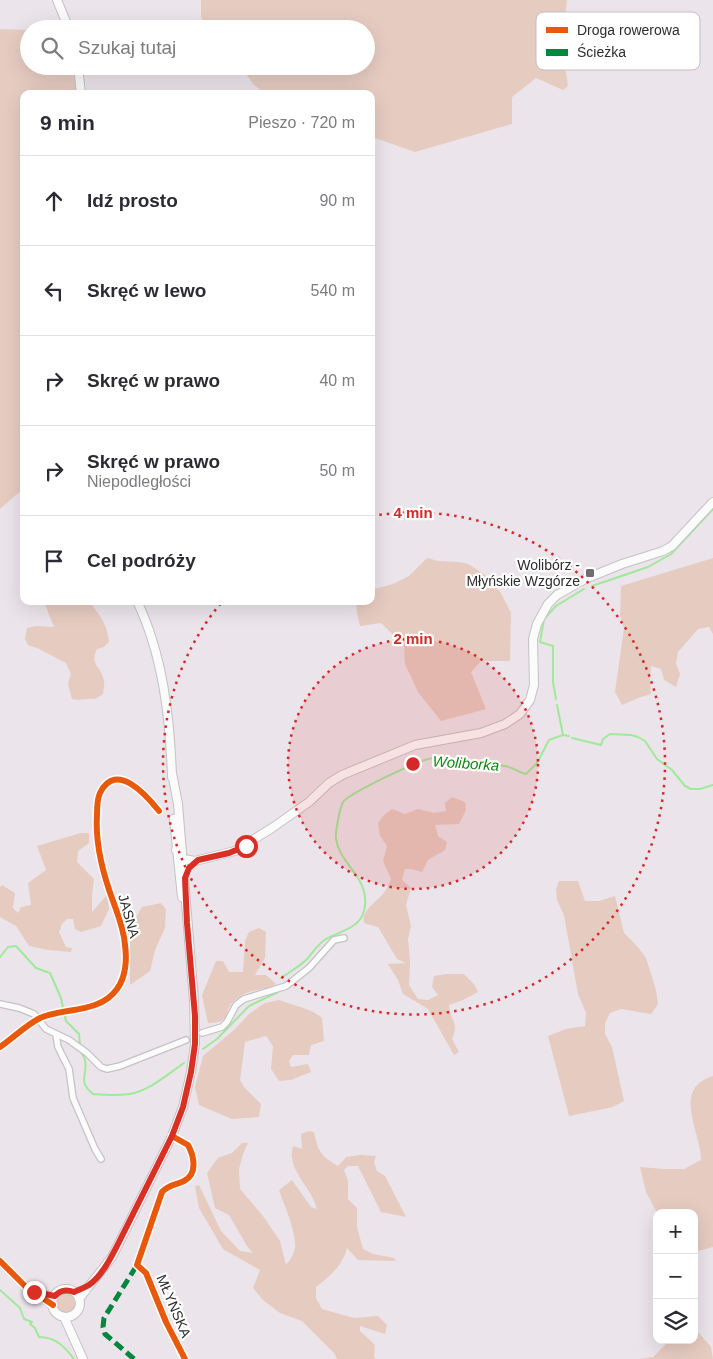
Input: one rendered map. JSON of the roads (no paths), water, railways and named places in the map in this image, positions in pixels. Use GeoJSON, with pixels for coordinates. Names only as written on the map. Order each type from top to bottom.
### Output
{"type":"FeatureCollection","features":[{"type":"Feature","properties":{"kind":"main road"},"geometry":{"type":"LineString","coordinates":[[57,0],[65,20]]}},
{"type":"Feature","properties":{"kind":"main road"},"geometry":{"type":"LineString","coordinates":[[79,75],[81,90]]}},
{"type":"Feature","properties":{"kind":"main road"},"geometry":{"type":"LineString","coordinates":[[183,853],[191,861],[235,851],[253,841],[303,806],[329,783],[342,775],[415,745],[494,729],[516,717],[526,707],[533,691],[533,639],[537,624],[548,604],[557,595],[585,579],[672,546],[713,502]]}},
{"type":"Feature","properties":{"kind":"main road"},"geometry":{"type":"LineString","coordinates":[[64,1317],[74,1314],[79,1308],[79,1299],[112,1257],[172,1136],[183,1107],[195,1044],[194,1001],[178,804],[172,773],[160,668],[151,634],[139,605]]}},
{"type":"Feature","properties":{"kind":"main road"},"geometry":{"type":"LineString","coordinates":[[183,853],[217,856]]}},
{"type":"Feature","properties":{"kind":"main road"},"geometry":{"type":"LineString","coordinates":[[183,853],[178,867],[187,923]]}},
{"type":"Feature","properties":{"kind":"main road"},"geometry":{"type":"LineString","coordinates":[[185,878],[189,868],[198,860]]}},
{"type":"Feature","properties":{"kind":"main road"},"geometry":{"type":"LineString","coordinates":[[74,1292],[89,1284]]}},
{"type":"Feature","properties":{"kind":"main road"},"geometry":{"type":"LineString","coordinates":[[79,1299],[74,1292],[66,1290],[55,1296],[53,1305],[55,1311],[64,1317],[83,1359]]}},
{"type":"Feature","properties":{"kind":"main road"},"geometry":{"type":"LineString","coordinates":[[73,1334],[74,1314]]}},
{"type":"Feature","properties":{"kind":"street","name":"JASNA"},"geometry":{"type":"LineString","coordinates":[[0,1047],[38,1019],[60,1012],[86,1008],[110,997],[117,989],[124,971],[125,945],[124,935],[106,880],[99,851],[96,821],[100,793],[111,782],[126,781],[140,789],[159,811]]}},
{"type":"Feature","properties":{"kind":"street"},"geometry":{"type":"LineString","coordinates":[[202,1033],[222,1026],[227,1022],[236,1005],[244,999],[286,986],[309,968],[334,940],[344,938]]}},
{"type":"Feature","properties":{"kind":"street"},"geometry":{"type":"LineString","coordinates":[[0,1004],[30,1012],[46,1029],[77,1046],[102,1067],[110,1069],[186,1040]]}},
{"type":"Feature","properties":{"kind":"street"},"geometry":{"type":"LineString","coordinates":[[56,1034],[58,1048],[69,1069],[73,1098],[101,1159]]}},
{"type":"Feature","properties":{"kind":"street","name":"MŁYŃSKA"},"geometry":{"type":"LineString","coordinates":[[172,1136],[188,1144],[193,1168],[191,1175],[187,1179],[169,1186],[162,1192],[137,1265],[146,1273],[166,1322],[185,1359]]}},
{"type":"Feature","properties":{"kind":"street"},"geometry":{"type":"LineString","coordinates":[[0,1262],[34,1292],[53,1305]]}},
{"type":"Feature","properties":{"kind":"street"},"geometry":{"type":"LineString","coordinates":[[34,1292],[55,1296]]}},
{"type":"Feature","properties":{"kind":"waterway","name":"Woliborka"},"geometry":{"type":"LineString","coordinates":[[592,586],[648,567],[671,554],[713,509]]}},
{"type":"Feature","properties":{"kind":"waterway","name":"Woliborka"},"geometry":{"type":"LineString","coordinates":[[556,699],[553,682],[553,646],[540,642],[544,619],[556,606],[584,589]]}},
{"type":"Feature","properties":{"kind":"waterway","name":"Woliborka"},"geometry":{"type":"LineString","coordinates":[[557,705],[563,735]]}},
{"type":"Feature","properties":{"kind":"waterway"},"geometry":{"type":"LineString","coordinates":[[572,738],[601,745],[603,739],[610,734],[638,737],[645,741],[657,759],[672,770],[685,786],[691,789],[700,789],[713,785]]}},
{"type":"Feature","properties":{"kind":"waterway","name":"Woliborka"},"geometry":{"type":"LineString","coordinates":[[563,735],[569,736]]}},
{"type":"Feature","properties":{"kind":"waterway","name":"Woliborka"},"geometry":{"type":"LineString","coordinates":[[281,978],[305,961],[323,941],[354,925],[362,917],[365,900],[364,890],[343,857],[336,839],[340,809],[343,802],[358,791],[416,764],[434,758],[468,764],[505,766],[526,774],[537,763],[549,740],[563,735]]}},
{"type":"Feature","properties":{"kind":"waterway","name":"Woliborka"},"geometry":{"type":"LineString","coordinates":[[0,957],[8,947],[16,946],[36,968],[50,973],[61,998],[66,1021],[79,1034],[80,1045]]}},
{"type":"Feature","properties":{"kind":"waterway","name":"Woliborka"},"geometry":{"type":"LineString","coordinates":[[203,1049],[217,1039],[249,1006],[278,992]]}},
{"type":"Feature","properties":{"kind":"waterway","name":"Woliborka"},"geometry":{"type":"LineString","coordinates":[[80,1050],[85,1059],[86,1066],[84,1082],[93,1094],[120,1095],[136,1092],[158,1082],[184,1063]]}},
{"type":"Feature","properties":{"kind":"waterway"},"geometry":{"type":"LineString","coordinates":[[0,1290],[20,1308],[24,1319],[32,1322],[30,1324],[35,1328],[39,1337],[55,1341],[67,1350],[74,1359]]}},
{"type":"Feature","properties":{"kind":"place","name":"Wolibórz - Młyńskie Wzgórze"},"geometry":{"type":"Point","coordinates":[590,573]}}]}
